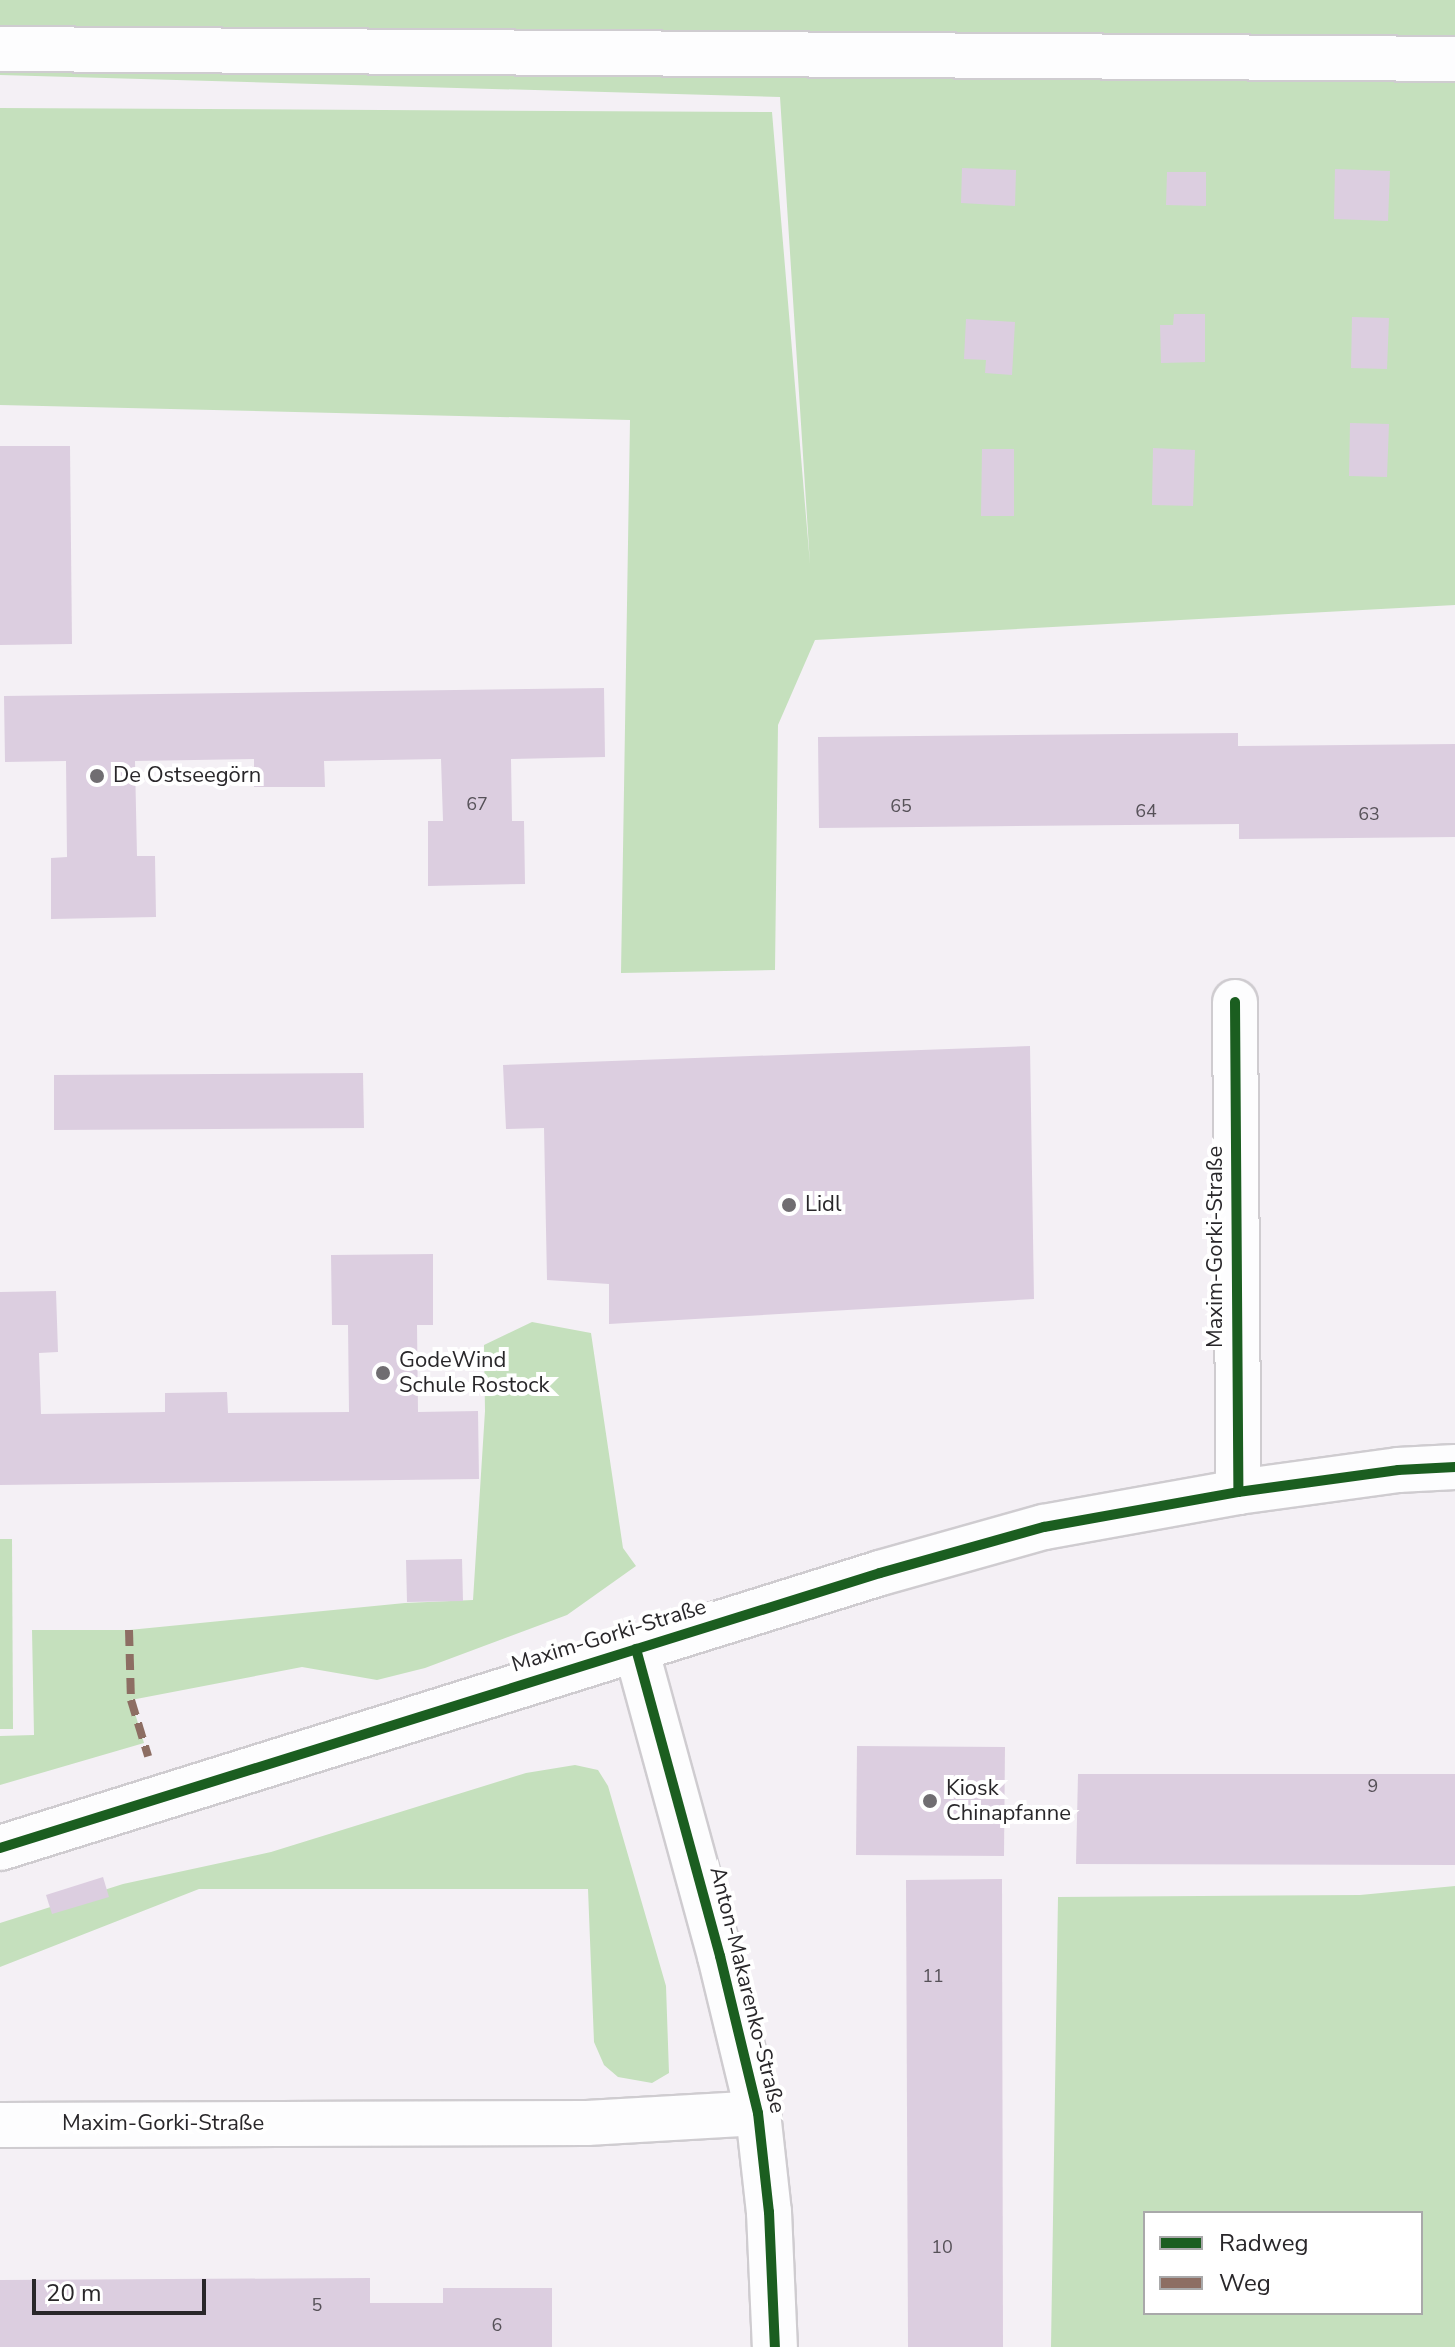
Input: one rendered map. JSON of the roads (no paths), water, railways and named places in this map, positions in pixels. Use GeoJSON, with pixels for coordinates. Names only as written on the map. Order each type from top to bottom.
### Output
{"type":"FeatureCollection","features":[{"type":"Feature","properties":{"kind":"street"},"geometry":{"type":"LineString","coordinates":[[0,49],[1455,59]]}},
{"type":"Feature","properties":{"kind":"street","name":"Maxim-Gorki-Straße"},"geometry":{"type":"LineString","coordinates":[[1235,1002],[1238,1492]]}},
{"type":"Feature","properties":{"kind":"street","name":"Maxim-Gorki-Straße"},"geometry":{"type":"LineString","coordinates":[[0,1848],[880,1573],[1044,1527],[1238,1492],[1398,1470],[1455,1467]]}},
{"type":"Feature","properties":{"kind":"street","name":"Anton-Makarenko-Straße"},"geometry":{"type":"LineString","coordinates":[[636,1649],[720,1956],[758,2113],[769,2212],[775,2347]]}},
{"type":"Feature","properties":{"kind":"street","name":"Maxim-Gorki-Straße"},"geometry":{"type":"LineString","coordinates":[[0,2125],[587,2123],[758,2113]]}},
{"type":"Feature","properties":{"kind":"place","name":"De Ostseegörn"},"geometry":{"type":"Point","coordinates":[97,776]}},
{"type":"Feature","properties":{"kind":"place","name":"Lidl"},"geometry":{"type":"Point","coordinates":[789,1205]}},
{"type":"Feature","properties":{"kind":"place","name":"GodeWind Schule Rostock"},"geometry":{"type":"Point","coordinates":[383,1373]}},
{"type":"Feature","properties":{"kind":"place","name":"Kiosk Chinapfanne"},"geometry":{"type":"Point","coordinates":[930,1801]}}]}
